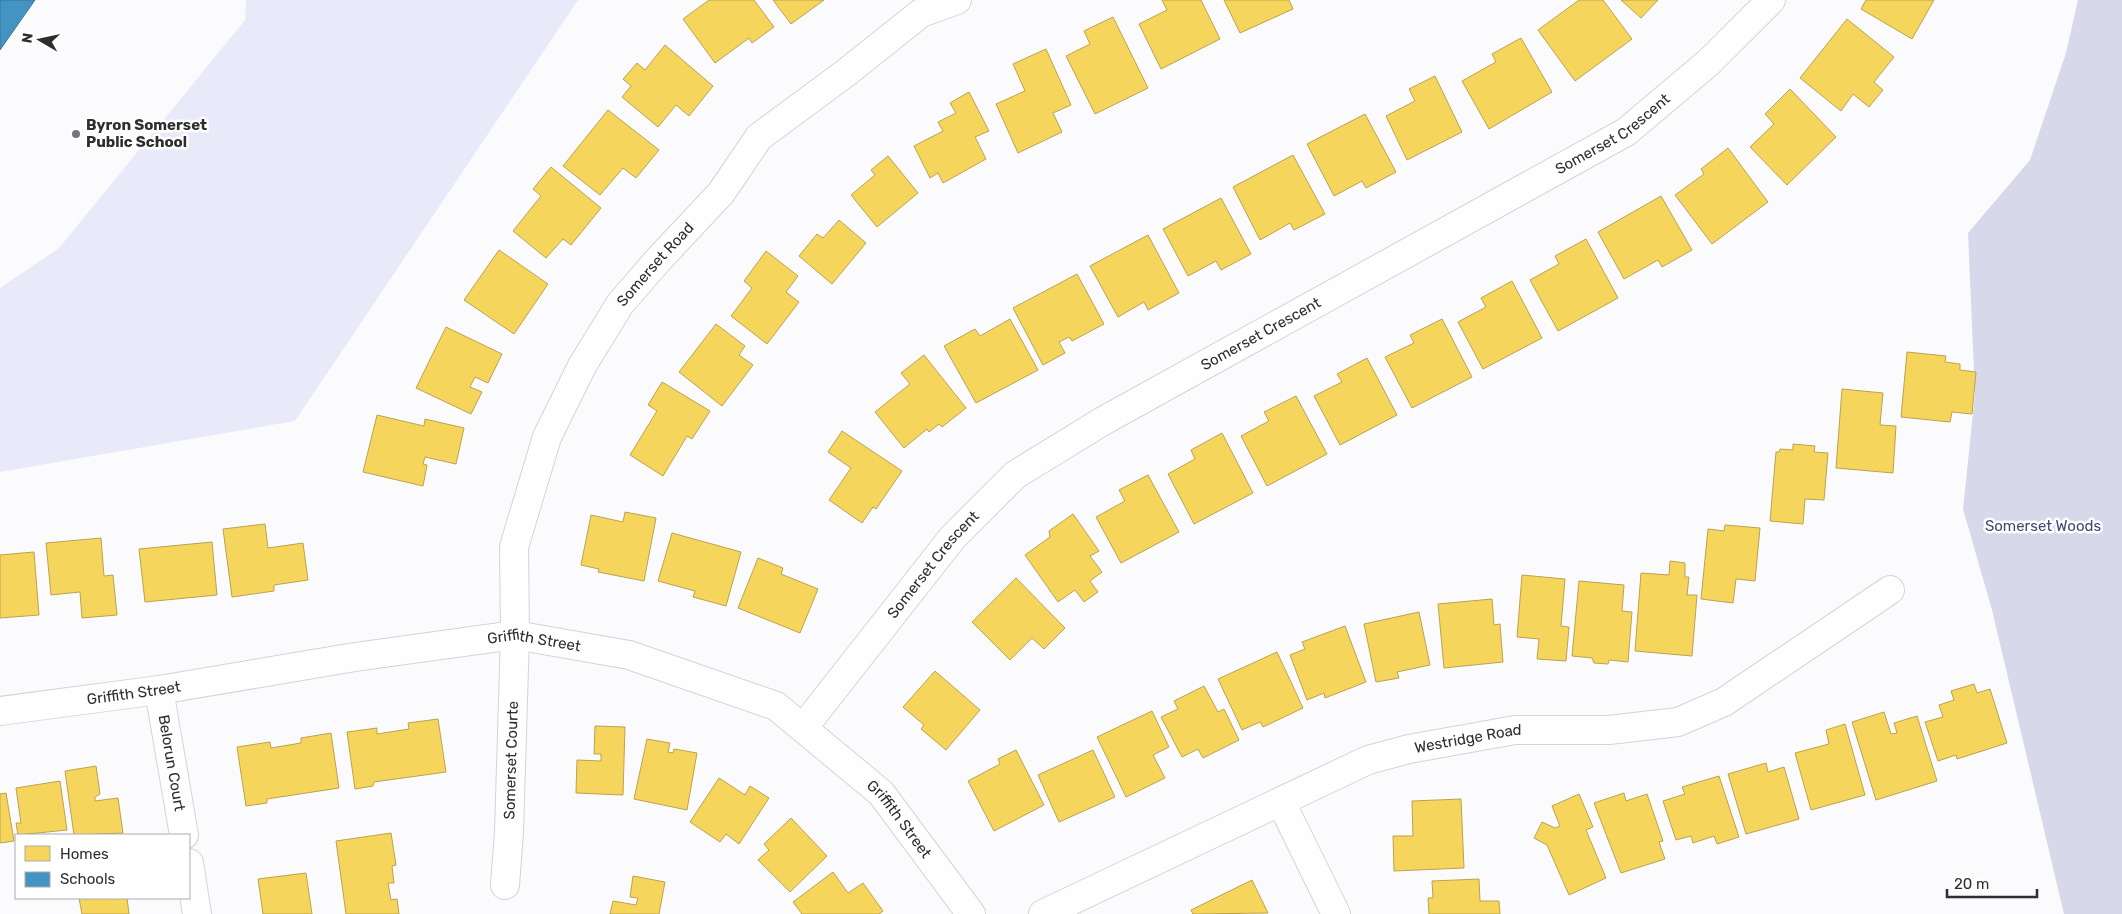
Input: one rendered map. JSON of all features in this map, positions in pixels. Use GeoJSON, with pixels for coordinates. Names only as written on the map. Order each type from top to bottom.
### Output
{"type":"FeatureCollection","features":[{"type":"Feature","properties":{"kind":"street","name":"Somerset Road"},"geometry":{"type":"LineString","coordinates":[[515,635],[514,547],[547,437],[582,366],[620,304],[721,193],[759,137],[847,72],[918,6],[957,0]]}},
{"type":"Feature","properties":{"kind":"street","name":"Somerset Crescent"},"geometry":{"type":"LineString","coordinates":[[803,728],[953,537],[1015,475],[1103,421],[1626,132],[1709,62],[1771,0]]}},
{"type":"Feature","properties":{"kind":"street","name":"Westridge Road"},"geometry":{"type":"LineString","coordinates":[[1043,914],[1368,760],[1409,749],[1515,730],[1609,730],[1678,722],[1724,702],[1890,590]]}},
{"type":"Feature","properties":{"kind":"street","name":"Griffith Street"},"geometry":{"type":"LineString","coordinates":[[0,711],[159,690],[355,657],[515,635],[629,655],[776,706],[881,793],[971,914]]}},
{"type":"Feature","properties":{"kind":"street","name":"Somerset Courte"},"geometry":{"type":"LineString","coordinates":[[505,885],[509,832],[515,635]]}},
{"type":"Feature","properties":{"kind":"street","name":"Belorun Court"},"geometry":{"type":"LineString","coordinates":[[159,690],[184,834]]}},
{"type":"Feature","properties":{"kind":"street"},"geometry":{"type":"LineString","coordinates":[[1280,802],[1336,914]]}},
{"type":"Feature","properties":{"kind":"street"},"geometry":{"type":"LineString","coordinates":[[190,869],[198,914]]}},
{"type":"Feature","properties":{"kind":"shaded area"},"geometry":{"type":"Polygon","coordinates":[[[246,0],[578,0],[295,421],[0,472],[0,288],[59,248],[245,20],[246,0]]]}},
{"type":"Feature","properties":{"kind":"green space","name":"Somerset Woods"},"geometry":{"type":"Polygon","coordinates":[[[2078,0],[2122,0],[2122,914],[2064,914],[1992,610],[1963,509],[1975,394],[1968,233],[2030,160],[2066,53],[2078,0]]]}},
{"type":"Feature","properties":{"kind":"building: Homes"},"geometry":{"type":"Polygon","coordinates":[[[709,0],[754,0],[774,27],[752,43],[749,38],[715,63],[683,19],[709,0]]]}},
{"type":"Feature","properties":{"kind":"building: Homes"},"geometry":{"type":"Polygon","coordinates":[[[773,0],[824,0],[791,24],[773,0]]]}},
{"type":"Feature","properties":{"kind":"building: Homes"},"geometry":{"type":"Polygon","coordinates":[[[1162,0],[1201,0],[1220,39],[1161,69],[1139,24],[1167,10],[1162,0]]]}},
{"type":"Feature","properties":{"kind":"building: Homes"},"geometry":{"type":"Polygon","coordinates":[[[1224,0],[1289,0],[1293,9],[1240,33],[1224,0]]]}},
{"type":"Feature","properties":{"kind":"building: Homes"},"geometry":{"type":"Polygon","coordinates":[[[1579,0],[1603,0],[1632,39],[1575,81],[1538,30],[1579,0]]]}},
{"type":"Feature","properties":{"kind":"building: Homes"},"geometry":{"type":"Polygon","coordinates":[[[1621,0],[1658,0],[1641,18],[1621,0]]]}},
{"type":"Feature","properties":{"kind":"building: Homes"},"geometry":{"type":"Polygon","coordinates":[[[1866,0],[1934,0],[1912,39],[1861,9],[1866,0]]]}},
{"type":"Feature","properties":{"kind":"building: Homes"},"geometry":{"type":"Polygon","coordinates":[[[1113,17],[1148,88],[1095,114],[1066,56],[1090,44],[1084,31],[1113,17]]]}},
{"type":"Feature","properties":{"kind":"building: Homes"},"geometry":{"type":"Polygon","coordinates":[[[1847,19],[1894,57],[1874,82],[1883,90],[1869,107],[1853,94],[1841,111],[1800,78],[1847,19]]]}},
{"type":"Feature","properties":{"kind":"building: Homes"},"geometry":{"type":"Polygon","coordinates":[[[1521,38],[1552,92],[1489,129],[1462,81],[1496,62],[1492,54],[1521,38]]]}},
{"type":"Feature","properties":{"kind":"building: Homes"},"geometry":{"type":"Polygon","coordinates":[[[665,45],[713,86],[689,116],[676,105],[658,127],[622,97],[631,86],[623,79],[637,63],[645,70],[665,45]]]}},
{"type":"Feature","properties":{"kind":"building: Homes"},"geometry":{"type":"Polygon","coordinates":[[[1046,49],[1071,105],[1053,113],[1062,132],[1018,153],[996,104],[1025,91],[1013,64],[1046,49]]]}},
{"type":"Feature","properties":{"kind":"building: Homes"},"geometry":{"type":"Polygon","coordinates":[[[1435,76],[1462,132],[1407,160],[1386,116],[1415,101],[1409,89],[1435,76]]]}},
{"type":"Feature","properties":{"kind":"building: Homes"},"geometry":{"type":"Polygon","coordinates":[[[1790,89],[1836,137],[1787,185],[1750,147],[1774,124],[1765,114],[1790,89]]]}},
{"type":"Feature","properties":{"kind":"building: Homes"},"geometry":{"type":"Polygon","coordinates":[[[969,92],[989,131],[975,137],[986,159],[943,183],[938,173],[930,178],[914,146],[943,131],[938,122],[956,113],[950,103],[969,92]]]}},
{"type":"Feature","properties":{"kind":"building: Homes"},"geometry":{"type":"Polygon","coordinates":[[[608,110],[659,150],[636,178],[623,168],[600,195],[563,166],[608,110]]]}},
{"type":"Feature","properties":{"kind":"building: Homes"},"geometry":{"type":"Polygon","coordinates":[[[1365,114],[1396,172],[1366,188],[1362,181],[1334,196],[1307,144],[1365,114]]]}},
{"type":"Feature","properties":{"kind":"building: Homes"},"geometry":{"type":"Polygon","coordinates":[[[1728,148],[1768,202],[1712,244],[1675,195],[1704,174],[1701,169],[1728,148]]]}},
{"type":"Feature","properties":{"kind":"building: Homes"},"geometry":{"type":"Polygon","coordinates":[[[1293,155],[1325,214],[1294,230],[1290,223],[1260,240],[1233,187],[1293,155]]]}},
{"type":"Feature","properties":{"kind":"building: Homes"},"geometry":{"type":"Polygon","coordinates":[[[888,156],[918,193],[877,227],[851,195],[875,175],[871,170],[888,156]]]}},
{"type":"Feature","properties":{"kind":"building: Homes"},"geometry":{"type":"Polygon","coordinates":[[[551,167],[601,208],[571,245],[563,239],[546,258],[513,231],[541,196],[533,189],[551,167]]]}},
{"type":"Feature","properties":{"kind":"building: Homes"},"geometry":{"type":"Polygon","coordinates":[[[1661,196],[1692,250],[1662,267],[1658,260],[1624,279],[1598,232],[1661,196]]]}},
{"type":"Feature","properties":{"kind":"building: Homes"},"geometry":{"type":"Polygon","coordinates":[[[1221,198],[1251,254],[1221,270],[1216,261],[1188,276],[1163,229],[1221,198]]]}},
{"type":"Feature","properties":{"kind":"building: Homes"},"geometry":{"type":"Polygon","coordinates":[[[839,220],[866,243],[832,284],[799,256],[817,234],[823,238],[839,220]]]}},
{"type":"Feature","properties":{"kind":"building: Homes"},"geometry":{"type":"Polygon","coordinates":[[[1148,235],[1179,293],[1148,310],[1144,302],[1118,317],[1090,266],[1148,235]]]}},
{"type":"Feature","properties":{"kind":"building: Homes"},"geometry":{"type":"Polygon","coordinates":[[[1586,239],[1618,298],[1558,331],[1530,280],[1559,264],[1555,256],[1586,239]]]}},
{"type":"Feature","properties":{"kind":"building: Homes"},"geometry":{"type":"Polygon","coordinates":[[[499,250],[548,284],[514,334],[464,300],[499,250]]]}},
{"type":"Feature","properties":{"kind":"building: Homes"},"geometry":{"type":"Polygon","coordinates":[[[766,251],[798,276],[786,292],[799,302],[767,344],[731,316],[752,288],[744,281],[766,251]]]}},
{"type":"Feature","properties":{"kind":"building: Homes"},"geometry":{"type":"Polygon","coordinates":[[[1077,274],[1104,324],[1072,341],[1069,337],[1059,342],[1065,353],[1043,365],[1013,308],[1077,274]]]}},
{"type":"Feature","properties":{"kind":"building: Homes"},"geometry":{"type":"Polygon","coordinates":[[[1512,281],[1542,338],[1483,369],[1458,322],[1486,307],[1481,298],[1512,281]]]}},
{"type":"Feature","properties":{"kind":"building: Homes"},"geometry":{"type":"Polygon","coordinates":[[[1010,319],[1038,370],[976,403],[944,346],[975,329],[980,336],[1010,319]]]}},
{"type":"Feature","properties":{"kind":"building: Homes"},"geometry":{"type":"Polygon","coordinates":[[[1442,319],[1472,377],[1412,408],[1385,357],[1414,343],[1410,335],[1442,319]]]}},
{"type":"Feature","properties":{"kind":"building: Homes"},"geometry":{"type":"Polygon","coordinates":[[[716,324],[745,346],[739,355],[753,365],[722,406],[679,372],[716,324]]]}},
{"type":"Feature","properties":{"kind":"building: Homes"},"geometry":{"type":"Polygon","coordinates":[[[446,327],[502,354],[488,383],[475,377],[470,387],[482,392],[471,414],[416,388],[446,327]]]}},
{"type":"Feature","properties":{"kind":"building: Homes"},"geometry":{"type":"Polygon","coordinates":[[[1907,352],[1946,356],[1945,362],[1960,364],[1960,370],[1976,372],[1972,414],[1952,412],[1950,422],[1901,417],[1907,352]]]}},
{"type":"Feature","properties":{"kind":"building: Homes"},"geometry":{"type":"Polygon","coordinates":[[[924,355],[966,408],[942,427],[939,424],[929,432],[927,429],[904,448],[875,412],[910,384],[901,373],[924,355]]]}},
{"type":"Feature","properties":{"kind":"building: Homes"},"geometry":{"type":"Polygon","coordinates":[[[1367,358],[1397,415],[1340,445],[1314,396],[1342,382],[1337,374],[1367,358]]]}},
{"type":"Feature","properties":{"kind":"building: Homes"},"geometry":{"type":"Polygon","coordinates":[[[662,382],[710,411],[692,439],[687,436],[663,476],[630,455],[657,411],[648,405],[662,382]]]}},
{"type":"Feature","properties":{"kind":"building: Homes"},"geometry":{"type":"Polygon","coordinates":[[[1842,389],[1883,393],[1880,425],[1896,426],[1893,473],[1836,468],[1842,389]]]}},
{"type":"Feature","properties":{"kind":"building: Homes"},"geometry":{"type":"Polygon","coordinates":[[[1296,396],[1327,454],[1267,486],[1241,436],[1269,421],[1264,412],[1296,396]]]}},
{"type":"Feature","properties":{"kind":"building: Homes"},"geometry":{"type":"Polygon","coordinates":[[[377,415],[424,426],[425,419],[464,428],[456,464],[425,457],[423,464],[427,465],[423,486],[363,472],[377,415]]]}},
{"type":"Feature","properties":{"kind":"building: Homes"},"geometry":{"type":"Polygon","coordinates":[[[842,431],[902,471],[876,509],[873,507],[862,523],[829,500],[851,468],[828,452],[842,431]]]}},
{"type":"Feature","properties":{"kind":"building: Homes"},"geometry":{"type":"Polygon","coordinates":[[[1222,433],[1253,493],[1194,524],[1168,474],[1195,459],[1191,450],[1222,433]]]}},
{"type":"Feature","properties":{"kind":"building: Homes"},"geometry":{"type":"Polygon","coordinates":[[[1793,444],[1815,446],[1814,452],[1828,453],[1824,500],[1805,499],[1803,524],[1770,521],[1776,452],[1779,452],[1780,449],[1793,450],[1793,444]]]}},
{"type":"Feature","properties":{"kind":"building: Homes"},"geometry":{"type":"Polygon","coordinates":[[[1148,475],[1179,532],[1121,563],[1096,517],[1125,501],[1119,490],[1148,475]]]}},
{"type":"Feature","properties":{"kind":"building: Homes"},"geometry":{"type":"Polygon","coordinates":[[[625,512],[656,518],[644,581],[598,572],[599,569],[581,565],[591,515],[623,522],[625,512]]]}},
{"type":"Feature","properties":{"kind":"building: Homes"},"geometry":{"type":"Polygon","coordinates":[[[1073,514],[1099,551],[1090,556],[1102,572],[1090,581],[1098,592],[1084,602],[1075,590],[1058,602],[1025,555],[1050,537],[1049,531],[1073,514]]]}},
{"type":"Feature","properties":{"kind":"building: Homes"},"geometry":{"type":"Polygon","coordinates":[[[265,524],[268,548],[303,543],[308,580],[274,585],[274,591],[232,597],[223,529],[265,524]]]}},
{"type":"Feature","properties":{"kind":"building: Homes"},"geometry":{"type":"Polygon","coordinates":[[[1725,525],[1760,528],[1755,581],[1736,579],[1733,603],[1701,599],[1708,529],[1724,531],[1725,525]]]}},
{"type":"Feature","properties":{"kind":"building: Homes"},"geometry":{"type":"Polygon","coordinates":[[[672,533],[741,552],[726,606],[693,597],[695,591],[658,581],[672,533]]]}},
{"type":"Feature","properties":{"kind":"building: Homes"},"geometry":{"type":"Polygon","coordinates":[[[101,538],[104,576],[113,575],[117,615],[82,618],[80,592],[51,595],[46,543],[101,538]]]}},
{"type":"Feature","properties":{"kind":"building: Homes"},"geometry":{"type":"Polygon","coordinates":[[[212,542],[217,595],[145,602],[139,549],[212,542]]]}},
{"type":"Feature","properties":{"kind":"building: Homes"},"geometry":{"type":"Polygon","coordinates":[[[34,552],[39,615],[0,618],[0,555],[34,552]]]}},
{"type":"Feature","properties":{"kind":"building: Homes"},"geometry":{"type":"Polygon","coordinates":[[[758,558],[783,568],[781,574],[818,589],[800,633],[738,608],[758,558]]]}},
{"type":"Feature","properties":{"kind":"building: Homes"},"geometry":{"type":"Polygon","coordinates":[[[1670,561],[1685,563],[1685,577],[1689,577],[1687,595],[1697,595],[1692,656],[1635,651],[1641,573],[1669,575],[1670,561]]]}},
{"type":"Feature","properties":{"kind":"building: Homes"},"geometry":{"type":"Polygon","coordinates":[[[1522,575],[1565,579],[1561,626],[1569,627],[1566,661],[1537,659],[1539,639],[1517,637],[1522,575]]]}},
{"type":"Feature","properties":{"kind":"building: Homes"},"geometry":{"type":"Polygon","coordinates":[[[1016,578],[1065,628],[1044,649],[1032,638],[1010,660],[972,622],[1016,578]]]}},
{"type":"Feature","properties":{"kind":"building: Homes"},"geometry":{"type":"Polygon","coordinates":[[[1579,581],[1624,585],[1622,611],[1632,612],[1628,662],[1609,660],[1608,664],[1594,663],[1592,658],[1572,656],[1579,581]]]}},
{"type":"Feature","properties":{"kind":"building: Homes"},"geometry":{"type":"Polygon","coordinates":[[[1492,599],[1494,625],[1500,624],[1503,662],[1444,668],[1438,604],[1492,599]]]}},
{"type":"Feature","properties":{"kind":"building: Homes"},"geometry":{"type":"Polygon","coordinates":[[[1419,612],[1430,665],[1397,672],[1399,678],[1376,682],[1364,624],[1419,612]]]}},
{"type":"Feature","properties":{"kind":"building: Homes"},"geometry":{"type":"Polygon","coordinates":[[[1345,626],[1366,682],[1325,698],[1324,693],[1307,700],[1290,655],[1305,649],[1302,642],[1345,626]]]}},
{"type":"Feature","properties":{"kind":"building: Homes"},"geometry":{"type":"Polygon","coordinates":[[[1277,652],[1303,708],[1263,727],[1260,722],[1242,730],[1218,679],[1277,652]]]}},
{"type":"Feature","properties":{"kind":"building: Homes"},"geometry":{"type":"Polygon","coordinates":[[[935,671],[980,710],[946,750],[921,729],[924,725],[903,707],[935,671]]]}},
{"type":"Feature","properties":{"kind":"building: Homes"},"geometry":{"type":"Polygon","coordinates":[[[1974,684],[1977,693],[1990,689],[2007,743],[1957,759],[1956,755],[1938,761],[1925,722],[1943,717],[1939,705],[1954,700],[1951,691],[1974,684]]]}},
{"type":"Feature","properties":{"kind":"building: Homes"},"geometry":{"type":"Polygon","coordinates":[[[1204,686],[1218,712],[1224,709],[1239,740],[1203,758],[1198,749],[1182,757],[1161,717],[1178,709],[1174,701],[1204,686]]]}},
{"type":"Feature","properties":{"kind":"building: Homes"},"geometry":{"type":"Polygon","coordinates":[[[1152,711],[1169,747],[1153,755],[1165,778],[1126,797],[1097,737],[1152,711]]]}},
{"type":"Feature","properties":{"kind":"building: Homes"},"geometry":{"type":"Polygon","coordinates":[[[1884,712],[1891,734],[1897,733],[1894,723],[1917,716],[1937,781],[1876,800],[1852,722],[1884,712]]]}},
{"type":"Feature","properties":{"kind":"building: Homes"},"geometry":{"type":"Polygon","coordinates":[[[438,719],[446,772],[374,782],[373,786],[355,789],[347,732],[377,728],[377,734],[409,729],[408,723],[438,719]]]}},
{"type":"Feature","properties":{"kind":"building: Homes"},"geometry":{"type":"Polygon","coordinates":[[[1845,724],[1865,795],[1811,810],[1795,753],[1829,744],[1826,730],[1845,724]]]}},
{"type":"Feature","properties":{"kind":"building: Homes"},"geometry":{"type":"Polygon","coordinates":[[[595,726],[625,727],[623,795],[576,793],[577,760],[601,761],[601,754],[594,754],[595,726]]]}},
{"type":"Feature","properties":{"kind":"building: Homes"},"geometry":{"type":"Polygon","coordinates":[[[331,733],[339,788],[267,799],[267,803],[246,806],[237,747],[270,742],[271,748],[301,743],[301,738],[331,733]]]}},
{"type":"Feature","properties":{"kind":"building: Homes"},"geometry":{"type":"Polygon","coordinates":[[[647,739],[670,743],[668,752],[673,753],[674,749],[697,753],[687,810],[634,799],[647,739]]]}},
{"type":"Feature","properties":{"kind":"building: Homes"},"geometry":{"type":"Polygon","coordinates":[[[1016,750],[1044,805],[994,831],[968,781],[1000,764],[998,759],[1016,750]]]}},
{"type":"Feature","properties":{"kind":"building: Homes"},"geometry":{"type":"Polygon","coordinates":[[[1093,750],[1115,797],[1059,822],[1038,775],[1093,750]]]}},
{"type":"Feature","properties":{"kind":"building: Homes"},"geometry":{"type":"Polygon","coordinates":[[[1766,763],[1768,772],[1784,767],[1799,819],[1746,834],[1728,774],[1766,763]]]}},
{"type":"Feature","properties":{"kind":"building: Homes"},"geometry":{"type":"Polygon","coordinates":[[[96,766],[100,794],[95,797],[95,801],[118,798],[123,833],[74,834],[65,771],[96,766]]]}},
{"type":"Feature","properties":{"kind":"building: Homes"},"geometry":{"type":"Polygon","coordinates":[[[1719,776],[1739,837],[1717,844],[1714,836],[1693,843],[1691,836],[1676,840],[1663,801],[1685,794],[1682,787],[1719,776]]]}},
{"type":"Feature","properties":{"kind":"building: Homes"},"geometry":{"type":"Polygon","coordinates":[[[719,778],[745,795],[750,786],[769,798],[739,844],[726,834],[720,842],[690,822],[719,778]]]}},
{"type":"Feature","properties":{"kind":"building: Homes"},"geometry":{"type":"Polygon","coordinates":[[[60,781],[67,830],[18,834],[16,823],[21,823],[16,788],[60,781]]]}},
{"type":"Feature","properties":{"kind":"building: Homes"},"geometry":{"type":"Polygon","coordinates":[[[6,793],[14,841],[0,843],[0,794],[6,793]]]}},
{"type":"Feature","properties":{"kind":"building: Homes"},"geometry":{"type":"Polygon","coordinates":[[[1624,793],[1626,801],[1647,794],[1663,841],[1659,842],[1665,859],[1621,873],[1594,803],[1624,793]]]}},
{"type":"Feature","properties":{"kind":"building: Homes"},"geometry":{"type":"Polygon","coordinates":[[[1579,794],[1593,827],[1586,830],[1606,878],[1569,895],[1547,845],[1534,838],[1542,822],[1555,828],[1560,826],[1552,806],[1579,794]]]}},
{"type":"Feature","properties":{"kind":"building: Homes"},"geometry":{"type":"Polygon","coordinates":[[[1461,799],[1464,868],[1394,871],[1393,836],[1413,836],[1412,801],[1461,799]]]}},
{"type":"Feature","properties":{"kind":"building: Homes"},"geometry":{"type":"Polygon","coordinates":[[[791,818],[827,856],[790,892],[758,860],[769,850],[764,844],[791,818]]]}},
{"type":"Feature","properties":{"kind":"building: Homes"},"geometry":{"type":"Polygon","coordinates":[[[391,833],[396,865],[392,866],[394,883],[388,883],[391,900],[397,899],[399,914],[346,914],[336,841],[391,833]]]}},
{"type":"Feature","properties":{"kind":"building: Homes"},"geometry":{"type":"Polygon","coordinates":[[[833,872],[848,893],[863,883],[883,911],[879,914],[802,914],[793,902],[833,872]]]}},
{"type":"Feature","properties":{"kind":"building: Homes"},"geometry":{"type":"Polygon","coordinates":[[[306,873],[312,914],[263,914],[258,879],[306,873]]]}},
{"type":"Feature","properties":{"kind":"building: Homes"},"geometry":{"type":"Polygon","coordinates":[[[633,876],[665,882],[659,914],[610,914],[613,901],[636,905],[638,898],[630,897],[633,876]]]}},
{"type":"Feature","properties":{"kind":"building: Homes"},"geometry":{"type":"Polygon","coordinates":[[[1479,879],[1480,901],[1499,901],[1500,914],[1429,914],[1428,898],[1433,898],[1432,881],[1479,879]]]}},
{"type":"Feature","properties":{"kind":"building: Homes"},"geometry":{"type":"Polygon","coordinates":[[[1252,880],[1268,913],[1193,914],[1191,910],[1252,880]]]}},
{"type":"Feature","properties":{"kind":"building: Homes"},"geometry":{"type":"Polygon","coordinates":[[[79,899],[127,899],[129,914],[82,914],[79,899]]]}},
{"type":"Feature","properties":{"kind":"building: Schools"},"geometry":{"type":"Polygon","coordinates":[[[0,0],[35,0],[0,50],[0,0]]]}},
{"type":"Feature","properties":{"kind":"place","name":"Byron Somerset Public School"},"geometry":{"type":"Point","coordinates":[76,134]}}]}
